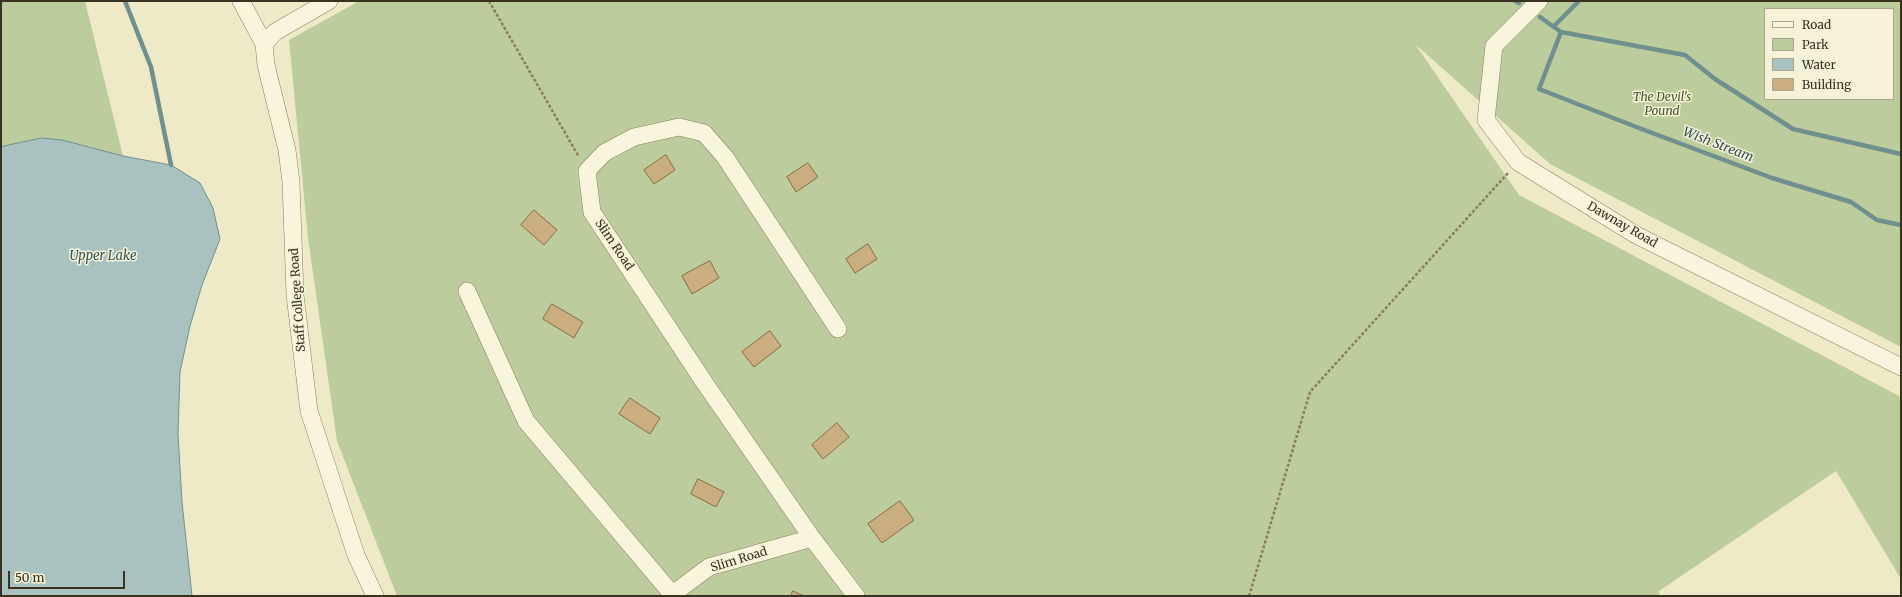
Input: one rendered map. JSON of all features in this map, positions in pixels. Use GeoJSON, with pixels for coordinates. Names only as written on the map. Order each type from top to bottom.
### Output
{"type":"FeatureCollection","features":[{"type":"Feature","properties":{"kind":"street","name":"Staff College Road"},"geometry":{"type":"LineString","coordinates":[[241,1],[264,44],[266,65],[287,150],[292,182],[296,295],[309,411],[356,555],[374,596]]}},
{"type":"Feature","properties":{"kind":"street"},"geometry":{"type":"LineString","coordinates":[[264,44],[275,32],[329,1]]}},
{"type":"Feature","properties":{"kind":"street","name":"Dawnay Road"},"geometry":{"type":"LineString","coordinates":[[1539,1],[1494,46],[1486,120],[1518,162],[1636,235],[1901,367]]}},
{"type":"Feature","properties":{"kind":"street"},"geometry":{"type":"LineString","coordinates":[[587,171],[604,153],[634,137],[679,127],[704,133],[725,157],[838,328]]}},
{"type":"Feature","properties":{"kind":"street","name":"Slim Road"},"geometry":{"type":"LineString","coordinates":[[587,171],[592,212],[704,382],[812,538],[856,596]]}},
{"type":"Feature","properties":{"kind":"street","name":"Slim Road"},"geometry":{"type":"LineString","coordinates":[[468,291],[526,420],[671,595],[709,567],[812,538]]}},
{"type":"Feature","properties":{"kind":"path"},"geometry":{"type":"LineString","coordinates":[[489,1],[587,171]]}},
{"type":"Feature","properties":{"kind":"path"},"geometry":{"type":"LineString","coordinates":[[1249,596],[1310,392],[1518,162]]}},
{"type":"Feature","properties":{"kind":"green space"},"geometry":{"type":"Polygon","coordinates":[[[1,1],[85,1],[123,156],[62,140],[1,147],[1,1]]]}},
{"type":"Feature","properties":{"kind":"green space","name":"The Devil's Pound"},"geometry":{"type":"Polygon","coordinates":[[[359,1],[1901,1],[1901,347],[1550,164],[1415,44],[1519,195],[1901,397],[1901,579],[1836,471],[1659,591],[1660,596],[397,596],[337,441],[308,238],[289,40],[359,1]]]}},
{"type":"Feature","properties":{"kind":"water","name":"Upper Lake"},"geometry":{"type":"Polygon","coordinates":[[[42,138],[62,140],[123,156],[171,165],[200,183],[213,208],[220,239],[202,285],[190,326],[180,372],[178,434],[182,502],[192,596],[1,596],[1,147],[42,138]]]}},
{"type":"Feature","properties":{"kind":"building"},"geometry":{"type":"Polygon","coordinates":[[[666,155],[675,170],[654,184],[644,170],[666,155]]]}},
{"type":"Feature","properties":{"kind":"building"},"geometry":{"type":"Polygon","coordinates":[[[808,163],[818,177],[796,192],[787,177],[808,163]]]}},
{"type":"Feature","properties":{"kind":"building"},"geometry":{"type":"Polygon","coordinates":[[[534,210],[557,230],[544,245],[521,225],[534,210]]]}},
{"type":"Feature","properties":{"kind":"building"},"geometry":{"type":"Polygon","coordinates":[[[868,244],[877,259],[855,273],[846,259],[868,244]]]}},
{"type":"Feature","properties":{"kind":"building"},"geometry":{"type":"Polygon","coordinates":[[[710,261],[719,278],[692,294],[682,276],[710,261]]]}},
{"type":"Feature","properties":{"kind":"building"},"geometry":{"type":"Polygon","coordinates":[[[552,304],[583,322],[574,338],[543,319],[552,304]]]}},
{"type":"Feature","properties":{"kind":"building"},"geometry":{"type":"Polygon","coordinates":[[[770,331],[781,346],[754,367],[742,352],[770,331]]]}},
{"type":"Feature","properties":{"kind":"building"},"geometry":{"type":"Polygon","coordinates":[[[630,398],[660,418],[650,434],[619,414],[630,398]]]}},
{"type":"Feature","properties":{"kind":"building"},"geometry":{"type":"Polygon","coordinates":[[[837,423],[849,437],[823,459],[812,445],[837,423]]]}},
{"type":"Feature","properties":{"kind":"building"},"geometry":{"type":"Polygon","coordinates":[[[698,479],[724,492],[716,507],[691,494],[698,479]]]}},
{"type":"Feature","properties":{"kind":"building"},"geometry":{"type":"Polygon","coordinates":[[[900,501],[914,520],[882,543],[868,524],[900,501]]]}},
{"type":"Feature","properties":{"kind":"building"},"geometry":{"type":"Polygon","coordinates":[[[793,591],[804,596],[791,596],[793,591]]]}},
{"type":"Feature","properties":{"kind":"waterway"},"geometry":{"type":"LineString","coordinates":[[125,1],[151,67],[171,165]]}},
{"type":"Feature","properties":{"kind":"waterway","name":"Wish Stream"},"geometry":{"type":"LineString","coordinates":[[1515,1],[1519,3]]}},
{"type":"Feature","properties":{"kind":"waterway"},"geometry":{"type":"LineString","coordinates":[[1554,26],[1579,1]]}},
{"type":"Feature","properties":{"kind":"waterway","name":"Wish Stream"},"geometry":{"type":"LineString","coordinates":[[1540,17],[1561,32]]}},
{"type":"Feature","properties":{"kind":"waterway","name":"Wish Stream"},"geometry":{"type":"LineString","coordinates":[[1561,32],[1539,89],[1772,178],[1851,202],[1877,220],[1901,225]]}},
{"type":"Feature","properties":{"kind":"waterway"},"geometry":{"type":"LineString","coordinates":[[1561,32],[1685,55],[1715,79],[1793,129],[1901,154]]}}]}
